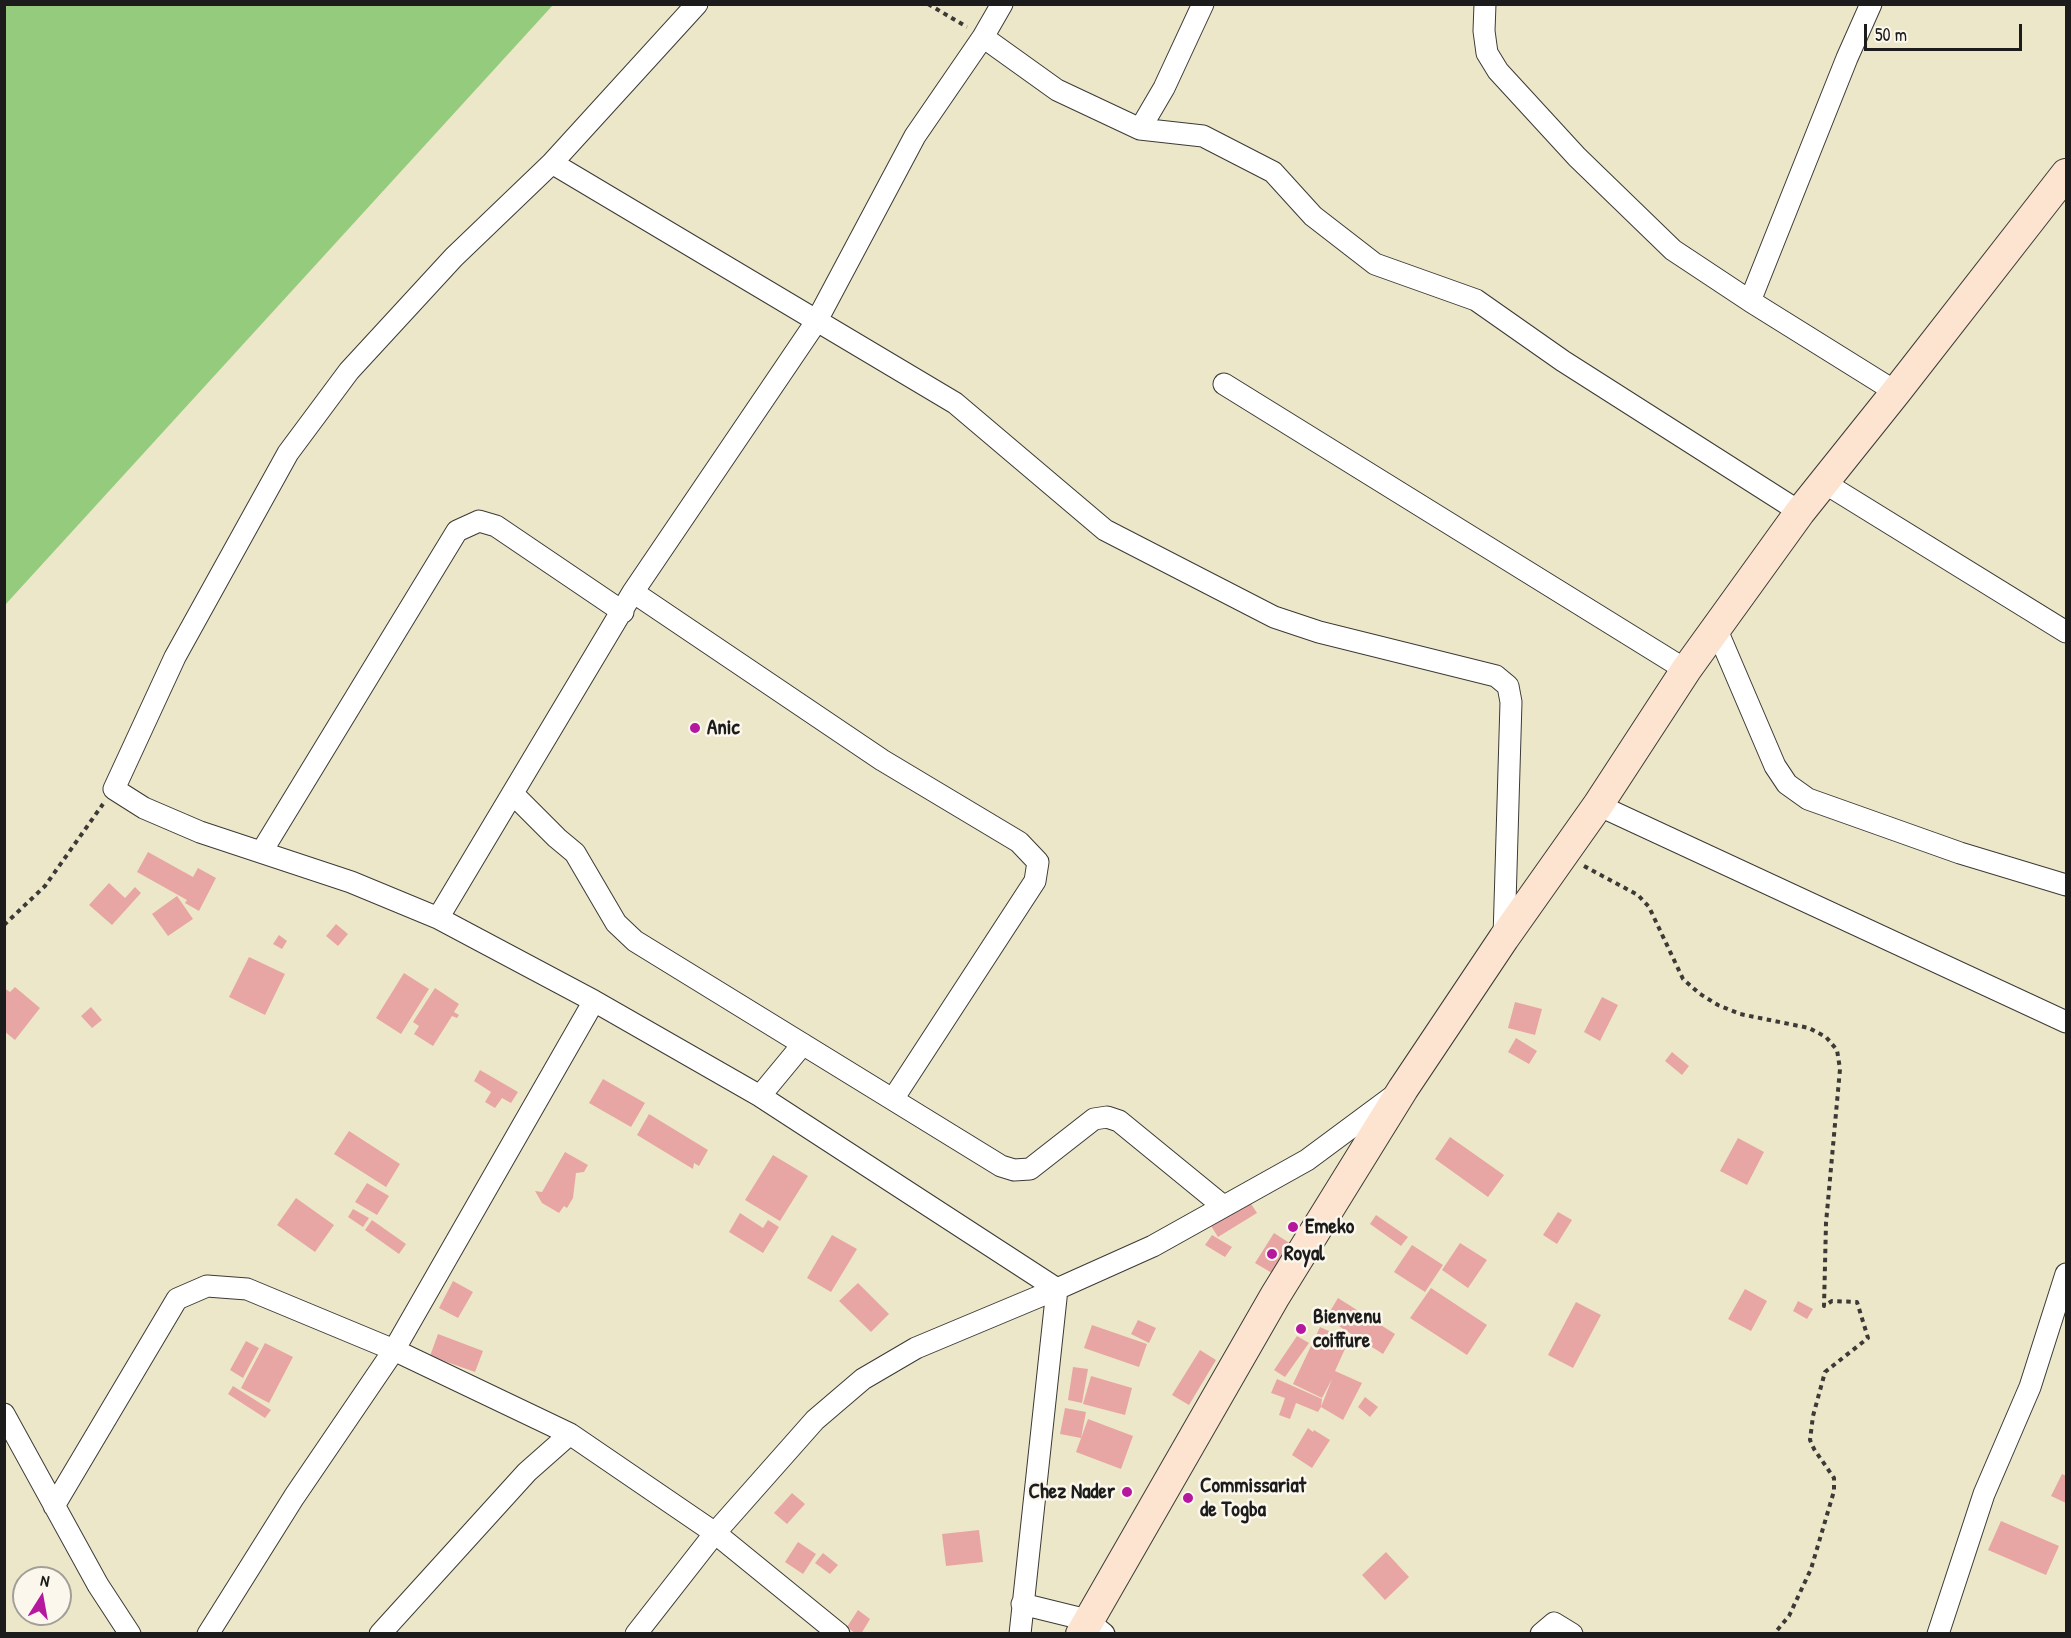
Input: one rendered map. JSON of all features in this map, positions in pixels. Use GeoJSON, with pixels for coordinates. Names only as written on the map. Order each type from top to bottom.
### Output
{"type":"FeatureCollection","features":[{"type":"Feature","properties":{"kind":"street"},"geometry":{"type":"LineString","coordinates":[[697,4],[552,163],[454,257],[349,371],[288,453],[175,657],[114,789],[144,808],[200,832],[351,882],[438,918],[594,1001],[760,1096],[1057,1289]]}},
{"type":"Feature","properties":{"kind":"street"},"geometry":{"type":"LineString","coordinates":[[438,918],[633,592],[816,322],[915,136],[983,37],[1002,4]]}},
{"type":"Feature","properties":{"kind":"street"},"geometry":{"type":"LineString","coordinates":[[1140,129],[1164,88],[1203,4]]}},
{"type":"Feature","properties":{"kind":"street"},"geometry":{"type":"LineString","coordinates":[[1485,4],[1484,30],[1487,53],[1498,71],[1577,157],[1673,250],[1896,392]]}},
{"type":"Feature","properties":{"kind":"street"},"geometry":{"type":"LineString","coordinates":[[1750,301],[1847,58],[1871,4]]}},
{"type":"Feature","properties":{"kind":"street"},"geometry":{"type":"LineString","coordinates":[[983,37],[1057,90],[1140,129],[1203,136],[1273,172],[1313,216],[1375,264],[1476,300],[1573,368],[1800,512]]}},
{"type":"Feature","properties":{"kind":"street"},"geometry":{"type":"LineString","coordinates":[[552,163],[955,403],[1105,530],[1274,617],[1319,632],[1496,676],[1508,686],[1511,702],[1504,938]]}},
{"type":"Feature","properties":{"kind":"street"},"geometry":{"type":"LineString","coordinates":[[1022,1604],[1090,1629],[1275,1296],[1402,1089],[1504,938],[1598,805],[1686,670],[1800,512],[2067,174]]}},
{"type":"Feature","properties":{"kind":"street"},"geometry":{"type":"LineString","coordinates":[[1224,384],[1686,670]]}},
{"type":"Feature","properties":{"kind":"street"},"geometry":{"type":"LineString","coordinates":[[1823,482],[2067,632]]}},
{"type":"Feature","properties":{"kind":"street"},"geometry":{"type":"LineString","coordinates":[[262,851],[457,531],[478,521],[496,526],[622,612]]}},
{"type":"Feature","properties":{"kind":"street"},"geometry":{"type":"LineString","coordinates":[[633,592],[882,760],[1019,842],[1038,862],[1035,881],[893,1100]]}},
{"type":"Feature","properties":{"kind":"street"},"geometry":{"type":"LineString","coordinates":[[1716,628],[1775,766],[1787,784],[1808,799],[1960,853],[2067,885]]}},
{"type":"Feature","properties":{"kind":"street"},"geometry":{"type":"LineString","coordinates":[[513,794],[575,853],[616,923],[634,941],[1001,1166],[1014,1170],[1030,1169],[1094,1119],[1107,1117],[1119,1121],[1223,1206]]}},
{"type":"Feature","properties":{"kind":"street"},"geometry":{"type":"LineString","coordinates":[[1598,805],[2067,1022]]}},
{"type":"Feature","properties":{"kind":"street"},"geometry":{"type":"LineString","coordinates":[[208,1634],[294,1497],[394,1350],[594,1001]]}},
{"type":"Feature","properties":{"kind":"street"},"geometry":{"type":"LineString","coordinates":[[760,1096],[803,1044]]}},
{"type":"Feature","properties":{"kind":"street"},"geometry":{"type":"LineString","coordinates":[[636,1634],[715,1533],[814,1420],[863,1379],[916,1348],[1153,1246],[1307,1160],[1402,1089]]}},
{"type":"Feature","properties":{"kind":"street"},"geometry":{"type":"LineString","coordinates":[[1938,1634],[1984,1494],[2030,1387],[2067,1274]]}},
{"type":"Feature","properties":{"kind":"street"},"geometry":{"type":"LineString","coordinates":[[54,1506],[177,1299],[207,1286],[247,1289],[394,1350],[570,1434],[715,1533],[839,1634]]}},
{"type":"Feature","properties":{"kind":"street"},"geometry":{"type":"LineString","coordinates":[[1020,1634],[1057,1289]]}},
{"type":"Feature","properties":{"kind":"street"},"geometry":{"type":"LineString","coordinates":[[4,1414],[98,1585],[130,1634]]}},
{"type":"Feature","properties":{"kind":"street"},"geometry":{"type":"LineString","coordinates":[[380,1634],[527,1472],[570,1434]]}},
{"type":"Feature","properties":{"kind":"street"},"geometry":{"type":"LineString","coordinates":[[1541,1634],[1554,1623],[1572,1634]]}},
{"type":"Feature","properties":{"kind":"path"},"geometry":{"type":"LineString","coordinates":[[928,4],[983,37]]}},
{"type":"Feature","properties":{"kind":"path"},"geometry":{"type":"LineString","coordinates":[[4,925],[45,886],[114,789]]}},
{"type":"Feature","properties":{"kind":"path"},"geometry":{"type":"LineString","coordinates":[[1563,854],[1638,895],[1649,907],[1683,978],[1700,994],[1740,1014],[1809,1028],[1826,1037],[1837,1050],[1840,1069],[1826,1222],[1824,1306],[1832,1301],[1857,1302],[1868,1338],[1825,1372],[1813,1416],[1810,1440],[1834,1478],[1834,1491],[1811,1569],[1789,1616],[1774,1634]]}},
{"type":"Feature","properties":{"kind":"green space"},"geometry":{"type":"Polygon","coordinates":[[[4,5],[553,5],[5,605],[4,5]]]}},
{"type":"Feature","properties":{"kind":"building"},"geometry":{"type":"Polygon","coordinates":[[[148,852],[193,877],[198,868],[216,878],[199,911],[185,903],[187,900],[137,872],[148,852]]]}},
{"type":"Feature","properties":{"kind":"building"},"geometry":{"type":"Polygon","coordinates":[[[109,883],[125,898],[135,887],[141,893],[112,925],[89,905],[109,883]]]}},
{"type":"Feature","properties":{"kind":"building"},"geometry":{"type":"Polygon","coordinates":[[[177,896],[193,919],[168,936],[152,914],[177,896]]]}},
{"type":"Feature","properties":{"kind":"building"},"geometry":{"type":"Polygon","coordinates":[[[336,924],[348,934],[338,946],[326,936],[336,924]]]}},
{"type":"Feature","properties":{"kind":"building"},"geometry":{"type":"Polygon","coordinates":[[[279,935],[287,941],[282,949],[273,944],[279,935]]]}},
{"type":"Feature","properties":{"kind":"building"},"geometry":{"type":"Polygon","coordinates":[[[249,957],[285,974],[265,1015],[229,997],[249,957]]]}},
{"type":"Feature","properties":{"kind":"building"},"geometry":{"type":"Polygon","coordinates":[[[404,973],[429,989],[401,1034],[376,1018],[404,973]]]}},
{"type":"Feature","properties":{"kind":"building"},"geometry":{"type":"Polygon","coordinates":[[[15,987],[40,1008],[15,1040],[4,1031],[4,988],[10,992],[15,987]]]}},
{"type":"Feature","properties":{"kind":"building"},"geometry":{"type":"Polygon","coordinates":[[[435,988],[459,1004],[454,1012],[459,1015],[457,1018],[452,1016],[433,1046],[414,1034],[419,1026],[413,1022],[435,988]]]}},
{"type":"Feature","properties":{"kind":"building"},"geometry":{"type":"Polygon","coordinates":[[[1602,997],[1618,1005],[1600,1041],[1584,1032],[1602,997]]]}},
{"type":"Feature","properties":{"kind":"building"},"geometry":{"type":"Polygon","coordinates":[[[1515,1002],[1542,1009],[1535,1035],[1508,1028],[1515,1002]]]}},
{"type":"Feature","properties":{"kind":"building"},"geometry":{"type":"Polygon","coordinates":[[[91,1007],[102,1020],[92,1028],[81,1016],[91,1007]]]}},
{"type":"Feature","properties":{"kind":"building"},"geometry":{"type":"Polygon","coordinates":[[[1516,1038],[1537,1051],[1529,1064],[1508,1052],[1516,1038]]]}},
{"type":"Feature","properties":{"kind":"building"},"geometry":{"type":"Polygon","coordinates":[[[1672,1052],[1689,1066],[1682,1075],[1665,1061],[1672,1052]]]}},
{"type":"Feature","properties":{"kind":"building"},"geometry":{"type":"Polygon","coordinates":[[[480,1070],[518,1092],[511,1103],[502,1098],[495,1108],[485,1102],[491,1092],[474,1081],[480,1070]]]}},
{"type":"Feature","properties":{"kind":"building"},"geometry":{"type":"Polygon","coordinates":[[[603,1079],[645,1103],[631,1127],[589,1103],[603,1079]]]}},
{"type":"Feature","properties":{"kind":"building"},"geometry":{"type":"Polygon","coordinates":[[[649,1114],[708,1150],[699,1166],[694,1163],[693,1169],[637,1135],[649,1114]]]}},
{"type":"Feature","properties":{"kind":"building"},"geometry":{"type":"Polygon","coordinates":[[[349,1131],[400,1164],[386,1187],[334,1154],[349,1131]]]}},
{"type":"Feature","properties":{"kind":"building"},"geometry":{"type":"Polygon","coordinates":[[[1450,1137],[1504,1175],[1488,1197],[1435,1159],[1450,1137]]]}},
{"type":"Feature","properties":{"kind":"building"},"geometry":{"type":"Polygon","coordinates":[[[1738,1138],[1764,1152],[1747,1185],[1720,1171],[1738,1138]]]}},
{"type":"Feature","properties":{"kind":"building"},"geometry":{"type":"Polygon","coordinates":[[[565,1152],[588,1165],[584,1172],[576,1173],[573,1198],[567,1208],[564,1206],[559,1213],[542,1203],[535,1191],[542,1192],[565,1152]]]}},
{"type":"Feature","properties":{"kind":"building"},"geometry":{"type":"Polygon","coordinates":[[[773,1155],[808,1176],[780,1221],[745,1200],[773,1155]]]}},
{"type":"Feature","properties":{"kind":"building"},"geometry":{"type":"Polygon","coordinates":[[[367,1183],[389,1196],[377,1215],[355,1202],[367,1183]]]}},
{"type":"Feature","properties":{"kind":"building"},"geometry":{"type":"Polygon","coordinates":[[[1246,1196],[1257,1213],[1218,1237],[1208,1221],[1246,1196]]]}},
{"type":"Feature","properties":{"kind":"building"},"geometry":{"type":"Polygon","coordinates":[[[296,1198],[334,1225],[315,1252],[277,1225],[296,1198]]]}},
{"type":"Feature","properties":{"kind":"building"},"geometry":{"type":"Polygon","coordinates":[[[353,1209],[369,1218],[363,1227],[348,1217],[353,1209]]]}},
{"type":"Feature","properties":{"kind":"building"},"geometry":{"type":"Polygon","coordinates":[[[1558,1212],[1572,1220],[1557,1244],[1543,1235],[1558,1212]]]}},
{"type":"Feature","properties":{"kind":"building"},"geometry":{"type":"Polygon","coordinates":[[[740,1213],[763,1228],[768,1220],[779,1227],[763,1253],[729,1232],[740,1213]]]}},
{"type":"Feature","properties":{"kind":"building"},"geometry":{"type":"Polygon","coordinates":[[[1376,1215],[1408,1237],[1401,1246],[1370,1224],[1376,1215]]]}},
{"type":"Feature","properties":{"kind":"building"},"geometry":{"type":"Polygon","coordinates":[[[372,1220],[406,1244],[399,1254],[365,1230],[372,1220]]]}},
{"type":"Feature","properties":{"kind":"building"},"geometry":{"type":"Polygon","coordinates":[[[1274,1233],[1291,1244],[1272,1273],[1255,1263],[1274,1233]]]}},
{"type":"Feature","properties":{"kind":"building"},"geometry":{"type":"Polygon","coordinates":[[[832,1235],[857,1249],[831,1292],[807,1278],[832,1235]]]}},
{"type":"Feature","properties":{"kind":"building"},"geometry":{"type":"Polygon","coordinates":[[[1212,1235],[1232,1247],[1225,1257],[1205,1245],[1212,1235]]]}},
{"type":"Feature","properties":{"kind":"building"},"geometry":{"type":"Polygon","coordinates":[[[1460,1243],[1487,1260],[1468,1288],[1442,1270],[1460,1243]]]}},
{"type":"Feature","properties":{"kind":"building"},"geometry":{"type":"Polygon","coordinates":[[[1412,1245],[1443,1265],[1425,1292],[1394,1272],[1412,1245]]]}},
{"type":"Feature","properties":{"kind":"building"},"geometry":{"type":"Polygon","coordinates":[[[453,1281],[473,1292],[458,1318],[439,1308],[453,1281]]]}},
{"type":"Feature","properties":{"kind":"building"},"geometry":{"type":"Polygon","coordinates":[[[858,1283],[889,1314],[871,1332],[839,1301],[858,1283]]]}},
{"type":"Feature","properties":{"kind":"building"},"geometry":{"type":"Polygon","coordinates":[[[1431,1288],[1487,1325],[1467,1355],[1410,1318],[1431,1288]]]}},
{"type":"Feature","properties":{"kind":"building"},"geometry":{"type":"Polygon","coordinates":[[[1745,1289],[1767,1301],[1751,1331],[1728,1319],[1745,1289]]]}},
{"type":"Feature","properties":{"kind":"building"},"geometry":{"type":"Polygon","coordinates":[[[1338,1298],[1395,1334],[1383,1354],[1326,1318],[1338,1298]]]}},
{"type":"Feature","properties":{"kind":"building"},"geometry":{"type":"Polygon","coordinates":[[[1798,1301],[1813,1309],[1807,1319],[1793,1311],[1798,1301]]]}},
{"type":"Feature","properties":{"kind":"building"},"geometry":{"type":"Polygon","coordinates":[[[1576,1302],[1601,1315],[1573,1368],[1548,1355],[1576,1302]]]}},
{"type":"Feature","properties":{"kind":"building"},"geometry":{"type":"Polygon","coordinates":[[[1138,1320],[1156,1328],[1149,1343],[1131,1334],[1138,1320]]]}},
{"type":"Feature","properties":{"kind":"building"},"geometry":{"type":"Polygon","coordinates":[[[1092,1325],[1147,1344],[1139,1367],[1084,1348],[1092,1325]]]}},
{"type":"Feature","properties":{"kind":"building"},"geometry":{"type":"Polygon","coordinates":[[[1320,1327],[1349,1340],[1335,1371],[1362,1383],[1343,1420],[1321,1407],[1332,1379],[1322,1398],[1293,1384],[1320,1327]]]}},
{"type":"Feature","properties":{"kind":"building"},"geometry":{"type":"Polygon","coordinates":[[[438,1334],[483,1351],[475,1372],[430,1356],[438,1334]]]}},
{"type":"Feature","properties":{"kind":"building"},"geometry":{"type":"Polygon","coordinates":[[[1297,1336],[1309,1343],[1285,1377],[1274,1370],[1297,1336]]]}},
{"type":"Feature","properties":{"kind":"building"},"geometry":{"type":"Polygon","coordinates":[[[246,1341],[259,1348],[243,1378],[230,1370],[246,1341]]]}},
{"type":"Feature","properties":{"kind":"building"},"geometry":{"type":"Polygon","coordinates":[[[265,1343],[293,1357],[269,1403],[241,1388],[265,1343]]]}},
{"type":"Feature","properties":{"kind":"building"},"geometry":{"type":"Polygon","coordinates":[[[1200,1350],[1216,1360],[1189,1405],[1172,1395],[1200,1350]]]}},
{"type":"Feature","properties":{"kind":"building"},"geometry":{"type":"Polygon","coordinates":[[[1073,1367],[1088,1369],[1082,1403],[1068,1400],[1073,1367]]]}},
{"type":"Feature","properties":{"kind":"building"},"geometry":{"type":"Polygon","coordinates":[[[1091,1376],[1132,1388],[1125,1415],[1083,1404],[1091,1376]]]}},
{"type":"Feature","properties":{"kind":"building"},"geometry":{"type":"Polygon","coordinates":[[[1277,1379],[1322,1399],[1318,1412],[1296,1403],[1290,1419],[1279,1415],[1285,1398],[1271,1393],[1277,1379]]]}},
{"type":"Feature","properties":{"kind":"building"},"geometry":{"type":"Polygon","coordinates":[[[233,1386],[271,1410],[265,1418],[228,1394],[233,1386]]]}},
{"type":"Feature","properties":{"kind":"building"},"geometry":{"type":"Polygon","coordinates":[[[1365,1397],[1378,1407],[1370,1417],[1358,1407],[1365,1397]]]}},
{"type":"Feature","properties":{"kind":"building"},"geometry":{"type":"Polygon","coordinates":[[[1065,1408],[1086,1412],[1081,1438],[1060,1434],[1065,1408]]]}},
{"type":"Feature","properties":{"kind":"building"},"geometry":{"type":"Polygon","coordinates":[[[1088,1419],[1133,1436],[1121,1469],[1076,1452],[1088,1419]]]}},
{"type":"Feature","properties":{"kind":"building"},"geometry":{"type":"Polygon","coordinates":[[[1308,1428],[1330,1440],[1312,1468],[1292,1455],[1308,1428]]]}},
{"type":"Feature","properties":{"kind":"building"},"geometry":{"type":"Polygon","coordinates":[[[2062,1474],[2066,1476],[2066,1503],[2051,1496],[2062,1474]]]}},
{"type":"Feature","properties":{"kind":"building"},"geometry":{"type":"Polygon","coordinates":[[[792,1493],[805,1504],[787,1524],[774,1513],[792,1493]]]}},
{"type":"Feature","properties":{"kind":"building"},"geometry":{"type":"Polygon","coordinates":[[[2001,1521],[2059,1546],[2046,1575],[1988,1550],[2001,1521]]]}},
{"type":"Feature","properties":{"kind":"building"},"geometry":{"type":"Polygon","coordinates":[[[979,1530],[983,1562],[946,1566],[942,1534],[979,1530]]]}},
{"type":"Feature","properties":{"kind":"building"},"geometry":{"type":"Polygon","coordinates":[[[798,1542],[816,1554],[803,1574],[785,1562],[798,1542]]]}},
{"type":"Feature","properties":{"kind":"building"},"geometry":{"type":"Polygon","coordinates":[[[1386,1552],[1409,1577],[1385,1600],[1362,1575],[1386,1552]]]}},
{"type":"Feature","properties":{"kind":"building"},"geometry":{"type":"Polygon","coordinates":[[[823,1553],[838,1565],[830,1574],[815,1563],[823,1553]]]}},
{"type":"Feature","properties":{"kind":"building"},"geometry":{"type":"Polygon","coordinates":[[[858,1610],[870,1619],[861,1634],[856,1634],[847,1627],[858,1610]]]}},
{"type":"Feature","properties":{"kind":"place","name":"Anic"},"geometry":{"type":"Point","coordinates":[695,728]}},
{"type":"Feature","properties":{"kind":"place","name":"Emeko"},"geometry":{"type":"Point","coordinates":[1293,1227]}},
{"type":"Feature","properties":{"kind":"place","name":"Royal"},"geometry":{"type":"Point","coordinates":[1272,1254]}},
{"type":"Feature","properties":{"kind":"place","name":"Bienvenu coiffure"},"geometry":{"type":"Point","coordinates":[1301,1329]}},
{"type":"Feature","properties":{"kind":"place","name":"Chez Nader"},"geometry":{"type":"Point","coordinates":[1127,1492]}},
{"type":"Feature","properties":{"kind":"place","name":"Commissariat de Togba"},"geometry":{"type":"Point","coordinates":[1188,1498]}}]}
